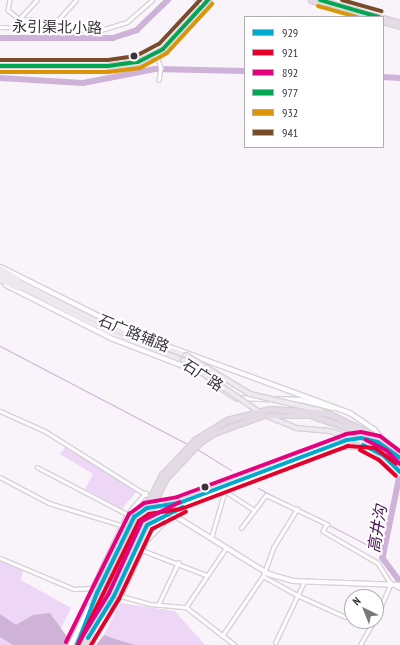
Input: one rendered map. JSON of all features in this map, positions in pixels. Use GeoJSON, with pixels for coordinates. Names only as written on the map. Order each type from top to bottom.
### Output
{"type":"FeatureCollection","features":[{"type":"Feature","properties":{"kind":"highway"},"geometry":{"type":"LineString","coordinates":[[0,65],[120,63],[157,52],[201,2],[208,0]]}},
{"type":"Feature","properties":{"kind":"highway"},"geometry":{"type":"LineString","coordinates":[[311,0],[366,16]]}},
{"type":"Feature","properties":{"kind":"highway"},"geometry":{"type":"LineString","coordinates":[[320,0],[376,16]]}},
{"type":"Feature","properties":{"kind":"highway"},"geometry":{"type":"LineString","coordinates":[[384,18],[400,23]]}},
{"type":"Feature","properties":{"kind":"highway"},"geometry":{"type":"LineString","coordinates":[[384,22],[400,26]]}},
{"type":"Feature","properties":{"kind":"highway"},"geometry":{"type":"LineString","coordinates":[[78,645],[147,500],[171,464],[195,440],[227,420],[262,410],[294,408],[328,413],[371,434],[399,458]]}},
{"type":"Feature","properties":{"kind":"highway"},"geometry":{"type":"LineString","coordinates":[[84,645],[166,478],[194,448],[214,433],[261,416],[313,416],[359,433],[399,470]]}},
{"type":"Feature","properties":{"kind":"highway"},"geometry":{"type":"LineString","coordinates":[[87,624],[97,593]]}},
{"type":"Feature","properties":{"kind":"highway"},"geometry":{"type":"LineString","coordinates":[[89,634],[114,596]]}},
{"type":"Feature","properties":{"kind":"main road"},"geometry":{"type":"LineString","coordinates":[[0,267],[38,292]]}},
{"type":"Feature","properties":{"kind":"main road","name":"石广路"},"geometry":{"type":"LineString","coordinates":[[0,272],[110,328],[186,356],[250,394],[328,413]]}},
{"type":"Feature","properties":{"kind":"main road","name":"石广路"},"geometry":{"type":"LineString","coordinates":[[0,276],[108,332],[183,360],[281,424],[310,431],[330,431],[368,445],[399,470]]}},
{"type":"Feature","properties":{"kind":"main road"},"geometry":{"type":"LineString","coordinates":[[0,281],[60,308]]}},
{"type":"Feature","properties":{"kind":"street"},"geometry":{"type":"LineString","coordinates":[[10,0],[8,10],[19,19],[57,20],[76,0]]}},
{"type":"Feature","properties":{"kind":"street"},"geometry":{"type":"LineString","coordinates":[[19,19],[37,0]]}},
{"type":"Feature","properties":{"kind":"street","name":"永引渠北小路"},"geometry":{"type":"LineString","coordinates":[[0,27],[113,28],[127,22],[152,0]]}},
{"type":"Feature","properties":{"kind":"street"},"geometry":{"type":"LineString","coordinates":[[157,52],[160,62],[159,80]]}},
{"type":"Feature","properties":{"kind":"street","name":"石广路辅路"},"geometry":{"type":"LineString","coordinates":[[0,267],[125,331],[303,394],[363,420],[399,458]]}},
{"type":"Feature","properties":{"kind":"street","name":"石广路辅路"},"geometry":{"type":"LineString","coordinates":[[0,281],[102,333],[191,368],[236,398],[301,400],[354,417],[374,432],[369,439]]}},
{"type":"Feature","properties":{"kind":"street"},"geometry":{"type":"LineString","coordinates":[[301,400],[303,394]]}},
{"type":"Feature","properties":{"kind":"street"},"geometry":{"type":"LineString","coordinates":[[0,411],[45,432],[145,493],[162,504],[168,512],[264,571],[304,582],[390,585],[399,587]]}},
{"type":"Feature","properties":{"kind":"street"},"geometry":{"type":"LineString","coordinates":[[71,645],[134,517],[147,508],[162,504],[179,503],[333,444],[369,439],[399,458]]}},
{"type":"Feature","properties":{"kind":"street"},"geometry":{"type":"LineString","coordinates":[[90,645],[147,526],[168,512],[333,447],[349,445],[374,450],[399,470]]}},
{"type":"Feature","properties":{"kind":"street"},"geometry":{"type":"LineString","coordinates":[[37,467],[127,514]]}},
{"type":"Feature","properties":{"kind":"street"},"geometry":{"type":"LineString","coordinates":[[0,477],[49,503],[121,525]]}},
{"type":"Feature","properties":{"kind":"street"},"geometry":{"type":"LineString","coordinates":[[225,490],[253,509]]}},
{"type":"Feature","properties":{"kind":"street"},"geometry":{"type":"LineString","coordinates":[[211,538],[225,490]]}},
{"type":"Feature","properties":{"kind":"street"},"geometry":{"type":"LineString","coordinates":[[92,588],[127,514],[145,493]]}},
{"type":"Feature","properties":{"kind":"street"},"geometry":{"type":"LineString","coordinates":[[241,528],[253,509],[266,495],[327,524],[323,531],[378,563],[382,573],[399,587]]}},
{"type":"Feature","properties":{"kind":"street"},"geometry":{"type":"LineString","coordinates":[[222,636],[263,576],[264,571],[297,509]]}},
{"type":"Feature","properties":{"kind":"street"},"geometry":{"type":"LineString","coordinates":[[120,597],[142,550],[168,512]]}},
{"type":"Feature","properties":{"kind":"street"},"geometry":{"type":"LineString","coordinates":[[186,607],[226,548]]}},
{"type":"Feature","properties":{"kind":"street"},"geometry":{"type":"LineString","coordinates":[[142,550],[178,563],[206,576]]}},
{"type":"Feature","properties":{"kind":"street"},"geometry":{"type":"LineString","coordinates":[[0,558],[74,589],[92,588],[120,597],[158,605],[186,607],[235,645]]}},
{"type":"Feature","properties":{"kind":"street"},"geometry":{"type":"LineString","coordinates":[[158,605],[178,563]]}},
{"type":"Feature","properties":{"kind":"street"},"geometry":{"type":"LineString","coordinates":[[263,576],[298,596],[344,617]]}},
{"type":"Feature","properties":{"kind":"street"},"geometry":{"type":"LineString","coordinates":[[275,643],[304,582]]}},
{"type":"Feature","properties":{"kind":"street"},"geometry":{"type":"LineString","coordinates":[[384,599],[390,585]]}},
{"type":"Feature","properties":{"kind":"street"},"geometry":{"type":"LineString","coordinates":[[360,645],[369,629]]}},
{"type":"Feature","properties":{"kind":"shaded area"},"geometry":{"type":"Polygon","coordinates":[[[65,447],[137,491],[122,509],[85,489],[93,474],[60,454],[65,447]]]}},
{"type":"Feature","properties":{"kind":"shaded area"},"geometry":{"type":"Polygon","coordinates":[[[0,561],[23,570],[21,580],[71,608],[53,645],[0,645],[0,561]]]}},
{"type":"Feature","properties":{"kind":"shaded area"},"geometry":{"type":"Polygon","coordinates":[[[120,603],[175,611],[205,645],[99,645],[120,603]]]}},
{"type":"Feature","properties":{"kind":"shaded area"},"geometry":{"type":"Polygon","coordinates":[[[50,613],[68,638],[79,645],[13,645],[0,637],[0,614],[16,625],[33,615],[50,613]]]}},
{"type":"Feature","properties":{"kind":"shaded area"},"geometry":{"type":"Polygon","coordinates":[[[104,635],[118,640],[136,645],[96,645],[104,635]]]}},
{"type":"Feature","properties":{"kind":"waterway"},"geometry":{"type":"LineString","coordinates":[[0,38],[113,38],[137,30],[168,0]]}},
{"type":"Feature","properties":{"kind":"waterway","name":"高井沟"},"geometry":{"type":"LineString","coordinates":[[0,78],[83,83],[155,69],[244,71]]}},
{"type":"Feature","properties":{"kind":"waterway","name":"高井沟"},"geometry":{"type":"LineString","coordinates":[[384,77],[400,78]]}},
{"type":"Feature","properties":{"kind":"waterway"},"geometry":{"type":"LineString","coordinates":[[0,346],[189,445]]}},
{"type":"Feature","properties":{"kind":"waterway"},"geometry":{"type":"LineString","coordinates":[[197,449],[231,470]]}},
{"type":"Feature","properties":{"kind":"waterway","name":"高井沟"},"geometry":{"type":"LineString","coordinates":[[400,476],[383,558],[400,581]]}},
{"type":"Feature","properties":{"kind":"waterway"},"geometry":{"type":"LineString","coordinates":[[258,488],[385,554]]}},
{"type":"Feature","properties":{"kind":"transit line","name":"941"},"geometry":{"type":"LineString","coordinates":[[0,60],[108,60],[136,56],[159,44],[200,0]]}},
{"type":"Feature","properties":{"kind":"transit line","name":"977"},"geometry":{"type":"LineString","coordinates":[[0,66],[108,66],[138,62],[163,49],[208,0]]}},
{"type":"Feature","properties":{"kind":"transit line","name":"977"},"geometry":{"type":"LineString","coordinates":[[320,0],[376,16]]}},
{"type":"Feature","properties":{"kind":"transit line","name":"941"},"geometry":{"type":"LineString","coordinates":[[342,0],[381,11]]}},
{"type":"Feature","properties":{"kind":"transit line","name":"932"},"geometry":{"type":"LineString","coordinates":[[0,72],[108,72],[140,68],[167,53],[212,4]]}},
{"type":"Feature","properties":{"kind":"transit line","name":"932"},"geometry":{"type":"LineString","coordinates":[[318,6],[353,16]]}},
{"type":"Feature","properties":{"kind":"transit line","name":"892"},"geometry":{"type":"LineString","coordinates":[[66,642],[129,514],[144,503],[177,497],[346,434],[361,432],[380,436],[400,451]]}},
{"type":"Feature","properties":{"kind":"transit line","name":"929"},"geometry":{"type":"LineString","coordinates":[[77,645],[97,593],[134,517],[147,508],[179,503],[347,440],[361,438],[378,442],[400,458]]}},
{"type":"Feature","properties":{"kind":"transit line","name":"892"},"geometry":{"type":"LineString","coordinates":[[366,440],[386,450],[400,464]]}},
{"type":"Feature","properties":{"kind":"transit line","name":"929"},"geometry":{"type":"LineString","coordinates":[[363,445],[383,455],[400,472]]}},
{"type":"Feature","properties":{"kind":"transit line","name":"921"},"geometry":{"type":"LineString","coordinates":[[78,645],[139,521],[149,514],[181,509],[348,446],[375,448],[396,463]]}},
{"type":"Feature","properties":{"kind":"transit line","name":"921"},"geometry":{"type":"LineString","coordinates":[[360,450],[379,460],[396,476]]}},
{"type":"Feature","properties":{"kind":"transit line","name":"892"},"geometry":{"type":"LineString","coordinates":[[79,642],[109,593],[142,521],[180,502]]}},
{"type":"Feature","properties":{"kind":"transit line","name":"929"},"geometry":{"type":"LineString","coordinates":[[88,638],[114,596],[147,525],[183,507]]}},
{"type":"Feature","properties":{"kind":"transit line","name":"921"},"geometry":{"type":"LineString","coordinates":[[91,645],[119,599],[152,529],[186,512]]}}]}
